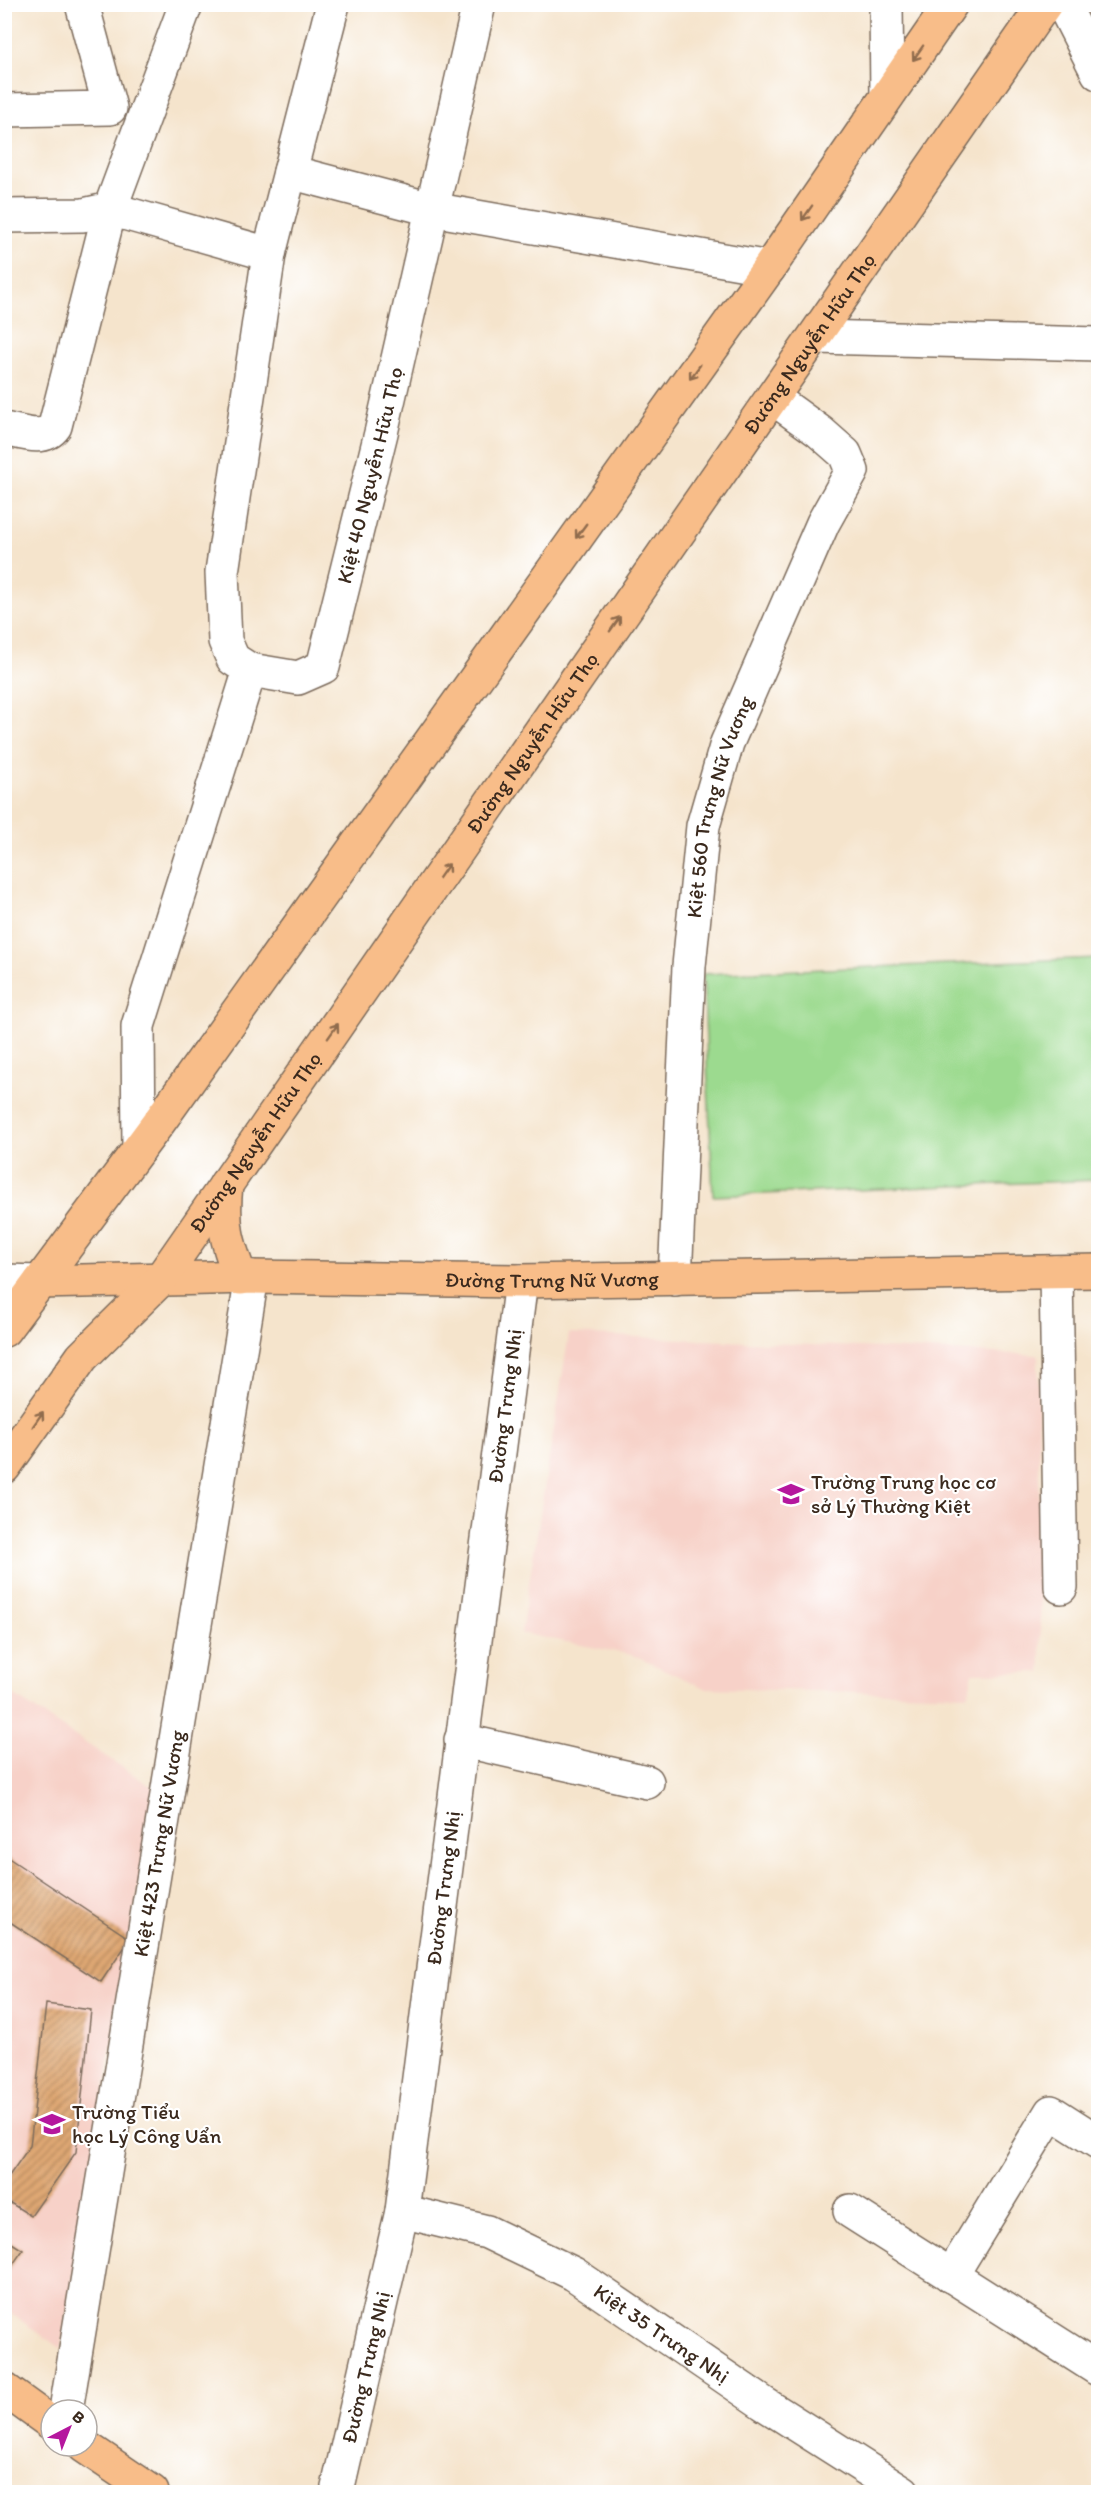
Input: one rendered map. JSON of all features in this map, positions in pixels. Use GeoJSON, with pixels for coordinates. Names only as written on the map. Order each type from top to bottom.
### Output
{"type":"FeatureCollection","features":[{"type":"Feature","properties":{"kind":"main road"},"geometry":{"type":"LineString","coordinates":[[4,1330],[139,1149],[769,268],[951,4]]}},
{"type":"Feature","properties":{"kind":"main road","name":"Đường Nguyễn Hữu Thọ"},"geometry":{"type":"LineString","coordinates":[[4,1467],[82,1357],[160,1280],[1045,4]]}},
{"type":"Feature","properties":{"kind":"main road"},"geometry":{"type":"LineString","coordinates":[[226,1184],[223,1214],[228,1245],[246,1278]]}},
{"type":"Feature","properties":{"kind":"main road","name":"Đường Trưng Nữ Vương"},"geometry":{"type":"LineString","coordinates":[[40,1282],[246,1278],[521,1281],[1098,1271]]}},
{"type":"Feature","properties":{"kind":"main road"},"geometry":{"type":"LineString","coordinates":[[4,2390],[39,2415]]}},
{"type":"Feature","properties":{"kind":"main road"},"geometry":{"type":"LineString","coordinates":[[99,2456],[152,2493]]}},
{"type":"Feature","properties":{"kind":"street"},"geometry":{"type":"LineString","coordinates":[[4,110],[110,108],[82,4]]}},
{"type":"Feature","properties":{"kind":"street"},"geometry":{"type":"LineString","coordinates":[[4,429],[42,436],[51,432],[55,426],[110,208],[186,4]]}},
{"type":"Feature","properties":{"kind":"street"},"geometry":{"type":"LineString","coordinates":[[139,1149],[138,1026],[250,670],[233,659],[225,641],[222,572],[269,254],[333,4]]}},
{"type":"Feature","properties":{"kind":"street","name":"Kiệt 40 Nguyễn Hữu Thọ"},"geometry":{"type":"LineString","coordinates":[[250,670],[298,678],[323,667],[381,433],[479,4]]}},
{"type":"Feature","properties":{"kind":"street"},"geometry":{"type":"LineString","coordinates":[[886,4],[888,96]]}},
{"type":"Feature","properties":{"kind":"street"},"geometry":{"type":"LineString","coordinates":[[1063,4],[1098,73]]}},
{"type":"Feature","properties":{"kind":"street"},"geometry":{"type":"LineString","coordinates":[[290,172],[431,209],[769,268]]}},
{"type":"Feature","properties":{"kind":"street"},"geometry":{"type":"LineString","coordinates":[[4,216],[82,215],[110,208],[269,254]]}},
{"type":"Feature","properties":{"kind":"street"},"geometry":{"type":"LineString","coordinates":[[816,337],[1098,344]]}},
{"type":"Feature","properties":{"kind":"street","name":"Kiệt 560 Trưng Nữ Vương"},"geometry":{"type":"LineString","coordinates":[[675,1279],[689,966],[703,826],[727,743],[823,523],[852,471],[845,454],[820,432],[773,398]]}},
{"type":"Feature","properties":{"kind":"street"},"geometry":{"type":"LineString","coordinates":[[1056,1272],[1061,1587]]}},
{"type":"Feature","properties":{"kind":"street","name":"Kiệt 423 Trưng Nữ Vương"},"geometry":{"type":"LineString","coordinates":[[68,2398],[246,1278]]}},
{"type":"Feature","properties":{"kind":"street","name":"Đường Trưng Nữ Vương"},"geometry":{"type":"LineString","coordinates":[[4,1281],[40,1282]]}},
{"type":"Feature","properties":{"kind":"street","name":"Đường Trưng Nhị"},"geometry":{"type":"LineString","coordinates":[[337,2493],[402,2211],[521,1281]]}},
{"type":"Feature","properties":{"kind":"street"},"geometry":{"type":"LineString","coordinates":[[461,1740],[647,1782]]}},
{"type":"Feature","properties":{"kind":"street"},"geometry":{"type":"LineString","coordinates":[[951,2276],[1052,2112],[1098,2142]]}},
{"type":"Feature","properties":{"kind":"street","name":"Kiệt 35 Trưng Nhị"},"geometry":{"type":"LineString","coordinates":[[402,2211],[487,2232],[574,2274],[763,2403],[903,2493]]}},
{"type":"Feature","properties":{"kind":"street"},"geometry":{"type":"LineString","coordinates":[[850,2211],[1098,2369]]}},
{"type":"Feature","properties":{"kind":"shaded area","name":"Trường Trung học cơ sở Lý Thường Kiệt"},"geometry":{"type":"Polygon","coordinates":[[[569,1334],[1038,1355],[1041,1672],[973,1673],[968,1695],[705,1688],[632,1655],[521,1633],[569,1334]]]}},
{"type":"Feature","properties":{"kind":"shaded area","name":"Trường Tiểu học Lý Công Uẩn"},"geometry":{"type":"Polygon","coordinates":[[[4,1689],[155,1789],[61,2349],[5,2309],[4,1689]]]}},
{"type":"Feature","properties":{"kind":"green space"},"geometry":{"type":"Polygon","coordinates":[[[1098,958],[1098,1180],[713,1196],[703,974],[1098,958]]]}},
{"type":"Feature","properties":{"kind":"building"},"geometry":{"type":"Polygon","coordinates":[[[4,1855],[130,1939],[101,1982],[4,1918],[4,1855]]]}},
{"type":"Feature","properties":{"kind":"building"},"geometry":{"type":"Polygon","coordinates":[[[46,2004],[91,2010],[76,2152],[31,2216],[4,2199],[4,2183],[30,2146],[46,2004]]]}},
{"type":"Feature","properties":{"kind":"building"},"geometry":{"type":"Polygon","coordinates":[[[4,2238],[23,2250],[4,2277],[4,2238]]]}},
{"type":"Feature","properties":{"kind":"place","name":"Trường Trung học cơ sở Lý Thường Kiệt"},"geometry":{"type":"Point","coordinates":[791,1494]}},
{"type":"Feature","properties":{"kind":"place","name":"Trường Tiểu học Lý Công Uẩn"},"geometry":{"type":"Point","coordinates":[52,2124]}}]}
